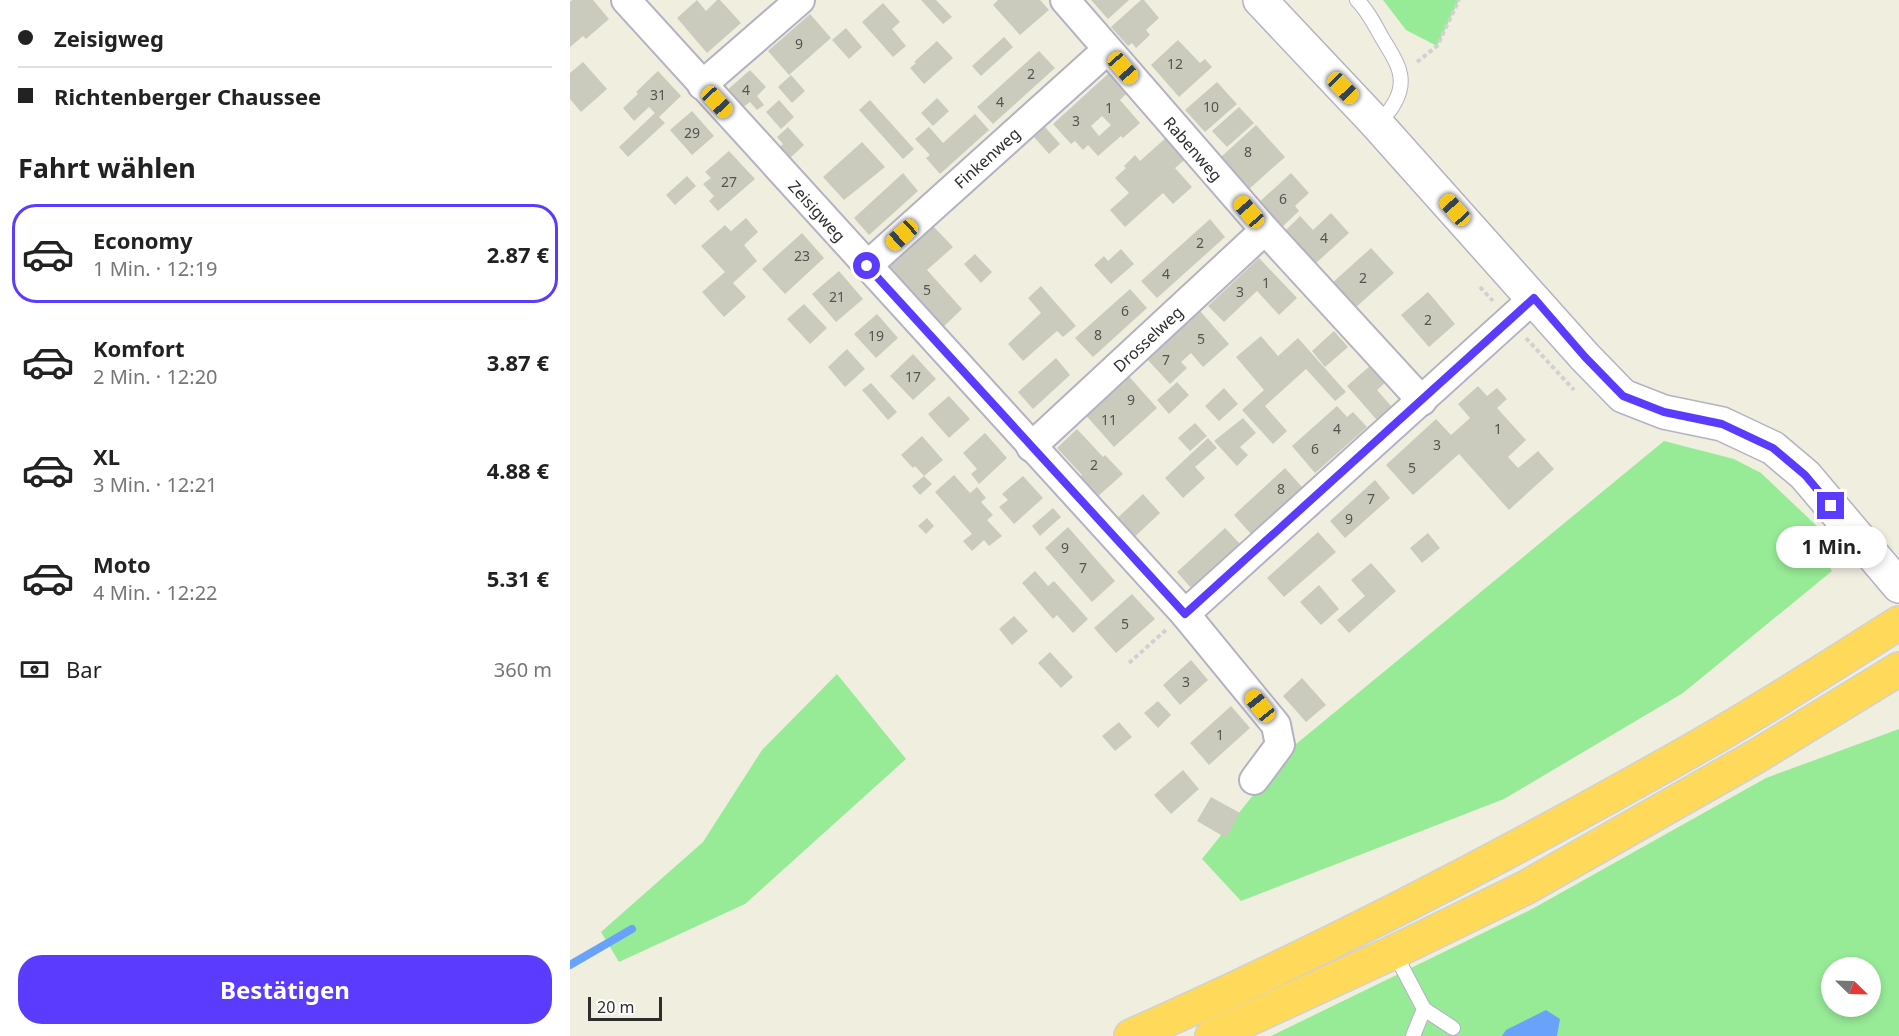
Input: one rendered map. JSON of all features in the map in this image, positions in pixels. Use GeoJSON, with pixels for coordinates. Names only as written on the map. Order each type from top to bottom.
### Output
{"type":"FeatureCollection","features":[{"type":"Feature","properties":{"kind":"highway"},"geometry":{"type":"LineString","coordinates":[[1131,1036],[1243,987],[1530,841],[1709,740],[1899,623]]}},
{"type":"Feature","properties":{"kind":"highway"},"geometry":{"type":"LineString","coordinates":[[1212,1036],[1394,952],[1535,882],[1757,756],[1899,669]]}},
{"type":"Feature","properties":{"kind":"street","name":"Zeisigweg"},"geometry":{"type":"LineString","coordinates":[[626,0],[1185,614],[1276,725],[1280,745],[1254,780]]}},
{"type":"Feature","properties":{"kind":"street"},"geometry":{"type":"LineString","coordinates":[[702,85],[800,0]]}},
{"type":"Feature","properties":{"kind":"street","name":"Rabenweg"},"geometry":{"type":"LineString","coordinates":[[1065,0],[1265,230],[1422,401]]}},
{"type":"Feature","properties":{"kind":"street"},"geometry":{"type":"LineString","coordinates":[[1272,4],[1585,357],[1623,396],[1664,412],[1722,424],[1773,448],[1805,475],[1891,577]]}},
{"type":"Feature","properties":{"kind":"street","name":"Finkenweg"},"geometry":{"type":"LineString","coordinates":[[867,266],[1107,50]]}},
{"type":"Feature","properties":{"kind":"street","name":"Drosselweg"},"geometry":{"type":"LineString","coordinates":[[1031,447],[1265,230]]}},
{"type":"Feature","properties":{"kind":"street"},"geometry":{"type":"LineString","coordinates":[[1185,614],[1534,298]]}},
{"type":"Feature","properties":{"kind":"lane"},"geometry":{"type":"LineString","coordinates":[[1357,0],[1365,8],[1401,75],[1394,105],[1387,116],[1376,123]]}},
{"type":"Feature","properties":{"kind":"lane"},"geometry":{"type":"LineString","coordinates":[[1394,952],[1424,1009],[1453,1028]]}},
{"type":"Feature","properties":{"kind":"lane"},"geometry":{"type":"LineString","coordinates":[[1413,1036],[1424,1009]]}},
{"type":"Feature","properties":{"kind":"path"},"geometry":{"type":"LineString","coordinates":[[1401,75],[1437,46],[1459,0]]}},
{"type":"Feature","properties":{"kind":"path"},"geometry":{"type":"LineString","coordinates":[[1129,663],[1185,614]]}},
{"type":"Feature","properties":{"kind":"green space"},"geometry":{"type":"Polygon","coordinates":[[[1383,0],[1459,0],[1437,46],[1406,30],[1383,0]]]}},
{"type":"Feature","properties":{"kind":"green space"},"geometry":{"type":"Polygon","coordinates":[[[1664,441],[1734,459],[1761,473],[1820,529],[1827,543],[1828,564],[1832,571],[1683,693],[1504,799],[1241,901],[1202,859],[1290,749],[1664,441]]]}},
{"type":"Feature","properties":{"kind":"green space"},"geometry":{"type":"Polygon","coordinates":[[[837,674],[906,759],[745,904],[619,962],[601,932],[703,842],[762,750],[837,674]]]}},
{"type":"Feature","properties":{"kind":"green space"},"geometry":{"type":"Polygon","coordinates":[[[1899,729],[1899,1036],[1271,1036],[1532,909],[1766,778],[1899,729]]]}},
{"type":"Feature","properties":{"kind":"water"},"geometry":{"type":"Polygon","coordinates":[[[1546,1010],[1560,1019],[1557,1036],[1502,1036],[1506,1030],[1546,1010]]]}},
{"type":"Feature","properties":{"kind":"building"},"geometry":{"type":"Polygon","coordinates":[[[572,0],[593,0],[609,19],[586,39],[583,36],[570,47],[570,2],[572,0]]]}},
{"type":"Feature","properties":{"kind":"building"},"geometry":{"type":"Polygon","coordinates":[[[697,0],[706,11],[717,0],[720,0],[741,23],[707,53],[677,18],[697,0]]]}},
{"type":"Feature","properties":{"kind":"building"},"geometry":{"type":"Polygon","coordinates":[[[921,0],[936,0],[952,17],[943,24],[921,0]]]}},
{"type":"Feature","properties":{"kind":"building"},"geometry":{"type":"Polygon","coordinates":[[[998,0],[1040,0],[1049,10],[1020,35],[993,5],[998,0]]]}},
{"type":"Feature","properties":{"kind":"building"},"geometry":{"type":"Polygon","coordinates":[[[1091,0],[1129,0],[1108,19],[1091,0]]]}},
{"type":"Feature","properties":{"kind":"building"},"geometry":{"type":"Polygon","coordinates":[[[1141,0],[1144,0],[1159,18],[1146,30],[1150,35],[1136,48],[1132,43],[1128,46],[1111,27],[1141,0]]]}},
{"type":"Feature","properties":{"kind":"building"},"geometry":{"type":"Polygon","coordinates":[[[883,3],[900,22],[892,29],[906,46],[893,57],[862,22],[883,3]]]}},
{"type":"Feature","properties":{"kind":"building"},"geometry":{"type":"Polygon","coordinates":[[[810,14],[831,38],[789,75],[768,51],[810,14]]]}},
{"type":"Feature","properties":{"kind":"building"},"geometry":{"type":"Polygon","coordinates":[[[846,28],[862,47],[849,59],[832,40],[846,28]]]}},
{"type":"Feature","properties":{"kind":"building"},"geometry":{"type":"Polygon","coordinates":[[[1004,37],[1013,47],[981,76],[972,66],[1004,37]]]}},
{"type":"Feature","properties":{"kind":"building"},"geometry":{"type":"Polygon","coordinates":[[[1178,40],[1200,63],[1205,59],[1212,67],[1179,97],[1151,65],[1178,40]]]}},
{"type":"Feature","properties":{"kind":"building"},"geometry":{"type":"Polygon","coordinates":[[[937,41],[953,58],[924,84],[910,68],[937,41]]]}},
{"type":"Feature","properties":{"kind":"building"},"geometry":{"type":"Polygon","coordinates":[[[1039,51],[1055,68],[993,124],[977,107],[1039,51]]]}},
{"type":"Feature","properties":{"kind":"building"},"geometry":{"type":"Polygon","coordinates":[[[583,62],[607,89],[581,112],[570,99],[570,73],[583,62]]]}},
{"type":"Feature","properties":{"kind":"building"},"geometry":{"type":"Polygon","coordinates":[[[750,70],[766,87],[757,96],[764,105],[757,110],[750,102],[741,109],[725,92],[750,70]]]}},
{"type":"Feature","properties":{"kind":"building"},"geometry":{"type":"Polygon","coordinates":[[[658,71],[681,96],[659,117],[665,123],[628,157],[619,147],[655,113],[649,107],[634,121],[623,108],[658,71]]]}},
{"type":"Feature","properties":{"kind":"building"},"geometry":{"type":"Polygon","coordinates":[[[1109,73],[1127,93],[1120,100],[1140,123],[1098,156],[1088,145],[1083,150],[1075,141],[1071,144],[1053,124],[1109,73]],[[1102,116],[1091,126],[1099,136],[1111,125],[1102,116]]]}},
{"type":"Feature","properties":{"kind":"building"},"geometry":{"type":"Polygon","coordinates":[[[791,75],[805,91],[792,103],[778,87],[791,75]]]}},
{"type":"Feature","properties":{"kind":"building"},"geometry":{"type":"Polygon","coordinates":[[[1217,82],[1237,104],[1205,132],[1185,110],[1217,82]]]}},
{"type":"Feature","properties":{"kind":"building"},"geometry":{"type":"Polygon","coordinates":[[[937,98],[949,111],[933,126],[921,113],[937,98]]]}},
{"type":"Feature","properties":{"kind":"building"},"geometry":{"type":"Polygon","coordinates":[[[779,100],[794,117],[781,129],[766,112],[779,100]]]}},
{"type":"Feature","properties":{"kind":"building"},"geometry":{"type":"Polygon","coordinates":[[[870,100],[914,149],[903,159],[859,110],[870,100]]]}},
{"type":"Feature","properties":{"kind":"building"},"geometry":{"type":"Polygon","coordinates":[[[1239,107],[1254,123],[1227,147],[1212,131],[1239,107]]]}},
{"type":"Feature","properties":{"kind":"building"},"geometry":{"type":"Polygon","coordinates":[[[692,111],[714,136],[692,155],[670,130],[692,111]]]}},
{"type":"Feature","properties":{"kind":"building"},"geometry":{"type":"Polygon","coordinates":[[[975,114],[989,130],[940,174],[926,158],[930,155],[915,139],[929,127],[943,143],[975,114]]]}},
{"type":"Feature","properties":{"kind":"building"},"geometry":{"type":"Polygon","coordinates":[[[1256,125],[1285,157],[1249,189],[1221,157],[1256,125]]]}},
{"type":"Feature","properties":{"kind":"building"},"geometry":{"type":"Polygon","coordinates":[[[788,127],[804,145],[787,161],[777,150],[783,144],[777,137],[788,127]]]}},
{"type":"Feature","properties":{"kind":"building"},"geometry":{"type":"Polygon","coordinates":[[[1045,127],[1060,144],[1049,154],[1034,137],[1045,127]]]}},
{"type":"Feature","properties":{"kind":"building"},"geometry":{"type":"Polygon","coordinates":[[[1169,135],[1189,156],[1175,168],[1192,187],[1173,204],[1163,193],[1125,227],[1110,210],[1129,193],[1115,178],[1135,155],[1140,161],[1169,135]]]}},
{"type":"Feature","properties":{"kind":"building"},"geometry":{"type":"Polygon","coordinates":[[[862,142],[885,167],[844,200],[823,177],[862,142]]]}},
{"type":"Feature","properties":{"kind":"building"},"geometry":{"type":"Polygon","coordinates":[[[729,151],[755,179],[718,211],[709,201],[714,196],[703,184],[711,178],[705,172],[729,151]]]}},
{"type":"Feature","properties":{"kind":"building"},"geometry":{"type":"Polygon","coordinates":[[[903,173],[918,191],[869,235],[854,218],[903,173]]]}},
{"type":"Feature","properties":{"kind":"building"},"geometry":{"type":"Polygon","coordinates":[[[1291,173],[1309,193],[1295,206],[1299,211],[1280,229],[1257,204],[1291,173]]]}},
{"type":"Feature","properties":{"kind":"building"},"geometry":{"type":"Polygon","coordinates":[[[687,176],[696,186],[675,205],[666,195],[687,176]]]}},
{"type":"Feature","properties":{"kind":"building"},"geometry":{"type":"Polygon","coordinates":[[[1331,213],[1349,233],[1316,263],[1286,230],[1300,216],[1313,230],[1331,213]]]}},
{"type":"Feature","properties":{"kind":"building"},"geometry":{"type":"Polygon","coordinates":[[[746,218],[758,232],[744,245],[757,261],[733,283],[746,297],[724,317],[702,292],[725,272],[701,246],[725,225],[731,231],[746,218]]]}},
{"type":"Feature","properties":{"kind":"building"},"geometry":{"type":"Polygon","coordinates":[[[1210,219],[1225,237],[1157,298],[1141,281],[1210,219]]]}},
{"type":"Feature","properties":{"kind":"building"},"geometry":{"type":"Polygon","coordinates":[[[933,226],[953,247],[927,270],[962,309],[943,327],[889,266],[933,226]]]}},
{"type":"Feature","properties":{"kind":"building"},"geometry":{"type":"Polygon","coordinates":[[[802,233],[824,258],[785,294],[762,269],[802,233]]]}},
{"type":"Feature","properties":{"kind":"building"},"geometry":{"type":"Polygon","coordinates":[[[1371,248],[1394,273],[1354,309],[1331,284],[1371,248]]]}},
{"type":"Feature","properties":{"kind":"building"},"geometry":{"type":"Polygon","coordinates":[[[1121,249],[1134,264],[1111,284],[1094,265],[1104,256],[1108,261],[1121,249]]]}},
{"type":"Feature","properties":{"kind":"building"},"geometry":{"type":"Polygon","coordinates":[[[975,254],[992,272],[981,283],[964,264],[975,254]]]}},
{"type":"Feature","properties":{"kind":"building"},"geometry":{"type":"Polygon","coordinates":[[[1259,258],[1297,298],[1279,315],[1257,291],[1224,322],[1208,306],[1259,258]]]}},
{"type":"Feature","properties":{"kind":"building"},"geometry":{"type":"Polygon","coordinates":[[[839,271],[863,299],[836,322],[812,294],[839,271]]]}},
{"type":"Feature","properties":{"kind":"building"},"geometry":{"type":"Polygon","coordinates":[[[1041,286],[1076,326],[1063,337],[1057,331],[1023,361],[1008,344],[1041,313],[1028,298],[1041,286]]]}},
{"type":"Feature","properties":{"kind":"building"},"geometry":{"type":"Polygon","coordinates":[[[1130,289],[1147,308],[1093,357],[1075,338],[1130,289]]]}},
{"type":"Feature","properties":{"kind":"building"},"geometry":{"type":"Polygon","coordinates":[[[1428,292],[1455,324],[1429,347],[1401,315],[1428,292]]]}},
{"type":"Feature","properties":{"kind":"building"},"geometry":{"type":"Polygon","coordinates":[[[804,304],[827,328],[810,344],[787,319],[804,304]]]}},
{"type":"Feature","properties":{"kind":"building"},"geometry":{"type":"Polygon","coordinates":[[[1200,311],[1229,344],[1203,367],[1191,353],[1181,362],[1187,368],[1170,384],[1147,359],[1200,311]]]}},
{"type":"Feature","properties":{"kind":"building"},"geometry":{"type":"Polygon","coordinates":[[[877,314],[898,338],[876,358],[854,334],[877,314]]]}},
{"type":"Feature","properties":{"kind":"building"},"geometry":{"type":"Polygon","coordinates":[[[1334,331],[1348,347],[1325,367],[1312,351],[1334,331]]]}},
{"type":"Feature","properties":{"kind":"building"},"geometry":{"type":"Polygon","coordinates":[[[1261,336],[1278,356],[1298,338],[1346,392],[1335,401],[1306,369],[1265,406],[1287,431],[1273,444],[1242,410],[1264,390],[1236,357],[1261,336]]]}},
{"type":"Feature","properties":{"kind":"building"},"geometry":{"type":"Polygon","coordinates":[[[847,349],[865,369],[845,387],[828,367],[847,349]]]}},
{"type":"Feature","properties":{"kind":"building"},"geometry":{"type":"Polygon","coordinates":[[[913,354],[936,379],[913,400],[890,376],[913,354]]]}},
{"type":"Feature","properties":{"kind":"building"},"geometry":{"type":"Polygon","coordinates":[[[1056,358],[1070,375],[1033,409],[1018,392],[1056,358]]]}},
{"type":"Feature","properties":{"kind":"building"},"geometry":{"type":"Polygon","coordinates":[[[1371,365],[1386,382],[1377,390],[1398,414],[1383,427],[1347,386],[1371,365]]]}},
{"type":"Feature","properties":{"kind":"building"},"geometry":{"type":"Polygon","coordinates":[[[1126,373],[1157,408],[1114,447],[1083,412],[1126,373]]]}},
{"type":"Feature","properties":{"kind":"building"},"geometry":{"type":"Polygon","coordinates":[[[1177,382],[1189,395],[1169,414],[1157,400],[1177,382]]]}},
{"type":"Feature","properties":{"kind":"building"},"geometry":{"type":"Polygon","coordinates":[[[871,383],[897,412],[888,420],[862,390],[871,383]]]}},
{"type":"Feature","properties":{"kind":"building"},"geometry":{"type":"Polygon","coordinates":[[[1478,386],[1487,396],[1497,388],[1507,399],[1497,408],[1526,440],[1508,457],[1518,468],[1538,451],[1554,469],[1509,510],[1459,454],[1413,495],[1386,465],[1436,419],[1451,435],[1470,418],[1458,404],[1478,386]]]}},
{"type":"Feature","properties":{"kind":"building"},"geometry":{"type":"Polygon","coordinates":[[[1224,388],[1238,404],[1219,421],[1205,406],[1224,388]]]}},
{"type":"Feature","properties":{"kind":"building"},"geometry":{"type":"Polygon","coordinates":[[[949,396],[970,419],[949,438],[928,414],[949,396]]]}},
{"type":"Feature","properties":{"kind":"building"},"geometry":{"type":"Polygon","coordinates":[[[1337,406],[1347,417],[1353,412],[1367,427],[1315,473],[1292,446],[1337,406]]]}},
{"type":"Feature","properties":{"kind":"building"},"geometry":{"type":"Polygon","coordinates":[[[1243,418],[1256,433],[1240,447],[1248,455],[1237,466],[1214,441],[1243,418]]]}},
{"type":"Feature","properties":{"kind":"building"},"geometry":{"type":"Polygon","coordinates":[[[1195,423],[1207,436],[1190,451],[1178,438],[1195,423]]]}},
{"type":"Feature","properties":{"kind":"building"},"geometry":{"type":"Polygon","coordinates":[[[1077,429],[1103,457],[1105,455],[1123,474],[1096,498],[1078,479],[1082,475],[1057,448],[1077,429]]]}},
{"type":"Feature","properties":{"kind":"building"},"geometry":{"type":"Polygon","coordinates":[[[985,433],[1007,458],[979,484],[971,474],[977,469],[963,453],[985,433]]]}},
{"type":"Feature","properties":{"kind":"building"},"geometry":{"type":"Polygon","coordinates":[[[922,436],[943,460],[924,476],[901,455],[922,436]]]}},
{"type":"Feature","properties":{"kind":"building"},"geometry":{"type":"Polygon","coordinates":[[[1208,438],[1217,448],[1195,467],[1205,478],[1183,498],[1165,478],[1208,438]]]}},
{"type":"Feature","properties":{"kind":"building"},"geometry":{"type":"Polygon","coordinates":[[[1285,468],[1302,487],[1251,534],[1234,515],[1285,468]]]}},
{"type":"Feature","properties":{"kind":"building"},"geometry":{"type":"Polygon","coordinates":[[[954,475],[970,493],[977,487],[986,498],[981,502],[993,515],[987,520],[1002,536],[989,546],[984,540],[972,551],[963,541],[972,534],[935,492],[954,475]]]}},
{"type":"Feature","properties":{"kind":"building"},"geometry":{"type":"Polygon","coordinates":[[[924,476],[932,484],[920,495],[912,486],[924,476]]]}},
{"type":"Feature","properties":{"kind":"building"},"geometry":{"type":"Polygon","coordinates":[[[1023,476],[1043,498],[1014,524],[999,507],[1008,500],[1002,494],[1023,476]]]}},
{"type":"Feature","properties":{"kind":"building"},"geometry":{"type":"Polygon","coordinates":[[[1375,480],[1390,498],[1345,538],[1330,521],[1375,480]]]}},
{"type":"Feature","properties":{"kind":"building"},"geometry":{"type":"Polygon","coordinates":[[[1143,494],[1160,513],[1128,543],[1111,524],[1143,494]]]}},
{"type":"Feature","properties":{"kind":"building"},"geometry":{"type":"Polygon","coordinates":[[[1053,508],[1061,517],[1040,536],[1032,526],[1053,508]]]}},
{"type":"Feature","properties":{"kind":"building"},"geometry":{"type":"Polygon","coordinates":[[[927,518],[934,526],[926,534],[918,526],[927,518]]]}},
{"type":"Feature","properties":{"kind":"building"},"geometry":{"type":"Polygon","coordinates":[[[1068,527],[1115,581],[1092,602],[1045,548],[1068,527]]]}},
{"type":"Feature","properties":{"kind":"building"},"geometry":{"type":"Polygon","coordinates":[[[1225,528],[1240,544],[1191,588],[1177,572],[1225,528]]]}},
{"type":"Feature","properties":{"kind":"building"},"geometry":{"type":"Polygon","coordinates":[[[1318,532],[1336,552],[1284,597],[1267,578],[1318,532]]]}},
{"type":"Feature","properties":{"kind":"building"},"geometry":{"type":"Polygon","coordinates":[[[1428,533],[1440,548],[1422,563],[1410,548],[1428,533]]]}},
{"type":"Feature","properties":{"kind":"building"},"geometry":{"type":"Polygon","coordinates":[[[1371,563],[1396,591],[1349,633],[1337,620],[1365,596],[1351,580],[1371,563]]]}},
{"type":"Feature","properties":{"kind":"building"},"geometry":{"type":"Polygon","coordinates":[[[1035,571],[1048,586],[1054,581],[1088,619],[1073,633],[1057,615],[1053,619],[1022,583],[1035,571]]]}},
{"type":"Feature","properties":{"kind":"building"},"geometry":{"type":"Polygon","coordinates":[[[1319,585],[1339,609],[1321,625],[1300,602],[1319,585]]]}},
{"type":"Feature","properties":{"kind":"building"},"geometry":{"type":"Polygon","coordinates":[[[1132,594],[1155,619],[1116,653],[1094,628],[1132,594]]]}},
{"type":"Feature","properties":{"kind":"building"},"geometry":{"type":"Polygon","coordinates":[[[1014,616],[1028,631],[1012,645],[999,629],[1014,616]]]}},
{"type":"Feature","properties":{"kind":"building"},"geometry":{"type":"Polygon","coordinates":[[[1050,652],[1073,677],[1061,688],[1038,663],[1050,652]]]}},
{"type":"Feature","properties":{"kind":"building"},"geometry":{"type":"Polygon","coordinates":[[[1191,660],[1208,680],[1180,705],[1163,685],[1191,660]]]}},
{"type":"Feature","properties":{"kind":"building"},"geometry":{"type":"Polygon","coordinates":[[[1302,678],[1326,705],[1306,722],[1283,696],[1302,678]]]}},
{"type":"Feature","properties":{"kind":"building"},"geometry":{"type":"Polygon","coordinates":[[[1158,701],[1171,715],[1158,728],[1144,713],[1158,701]]]}},
{"type":"Feature","properties":{"kind":"building"},"geometry":{"type":"Polygon","coordinates":[[[1231,706],[1250,728],[1209,765],[1190,743],[1231,706]]]}},
{"type":"Feature","properties":{"kind":"building"},"geometry":{"type":"Polygon","coordinates":[[[1119,722],[1132,737],[1115,751],[1102,736],[1119,722]]]}},
{"type":"Feature","properties":{"kind":"building"},"geometry":{"type":"Polygon","coordinates":[[[1183,770],[1199,789],[1171,814],[1154,795],[1183,770]]]}},
{"type":"Feature","properties":{"kind":"building"},"geometry":{"type":"Polygon","coordinates":[[[1211,797],[1240,813],[1226,838],[1197,821],[1211,797]]]}},
{"type":"Feature","properties":{"kind":"waterway"},"geometry":{"type":"LineString","coordinates":[[570,965],[632,929]]}},
{"type":"Feature","properties":{"kind":"route"},"geometry":{"type":"LineString","coordinates":[[867,266],[1185,614],[1534,298],[1585,357],[1623,396],[1664,412],[1722,424],[1773,448],[1805,475],[1831,506]]}}]}
